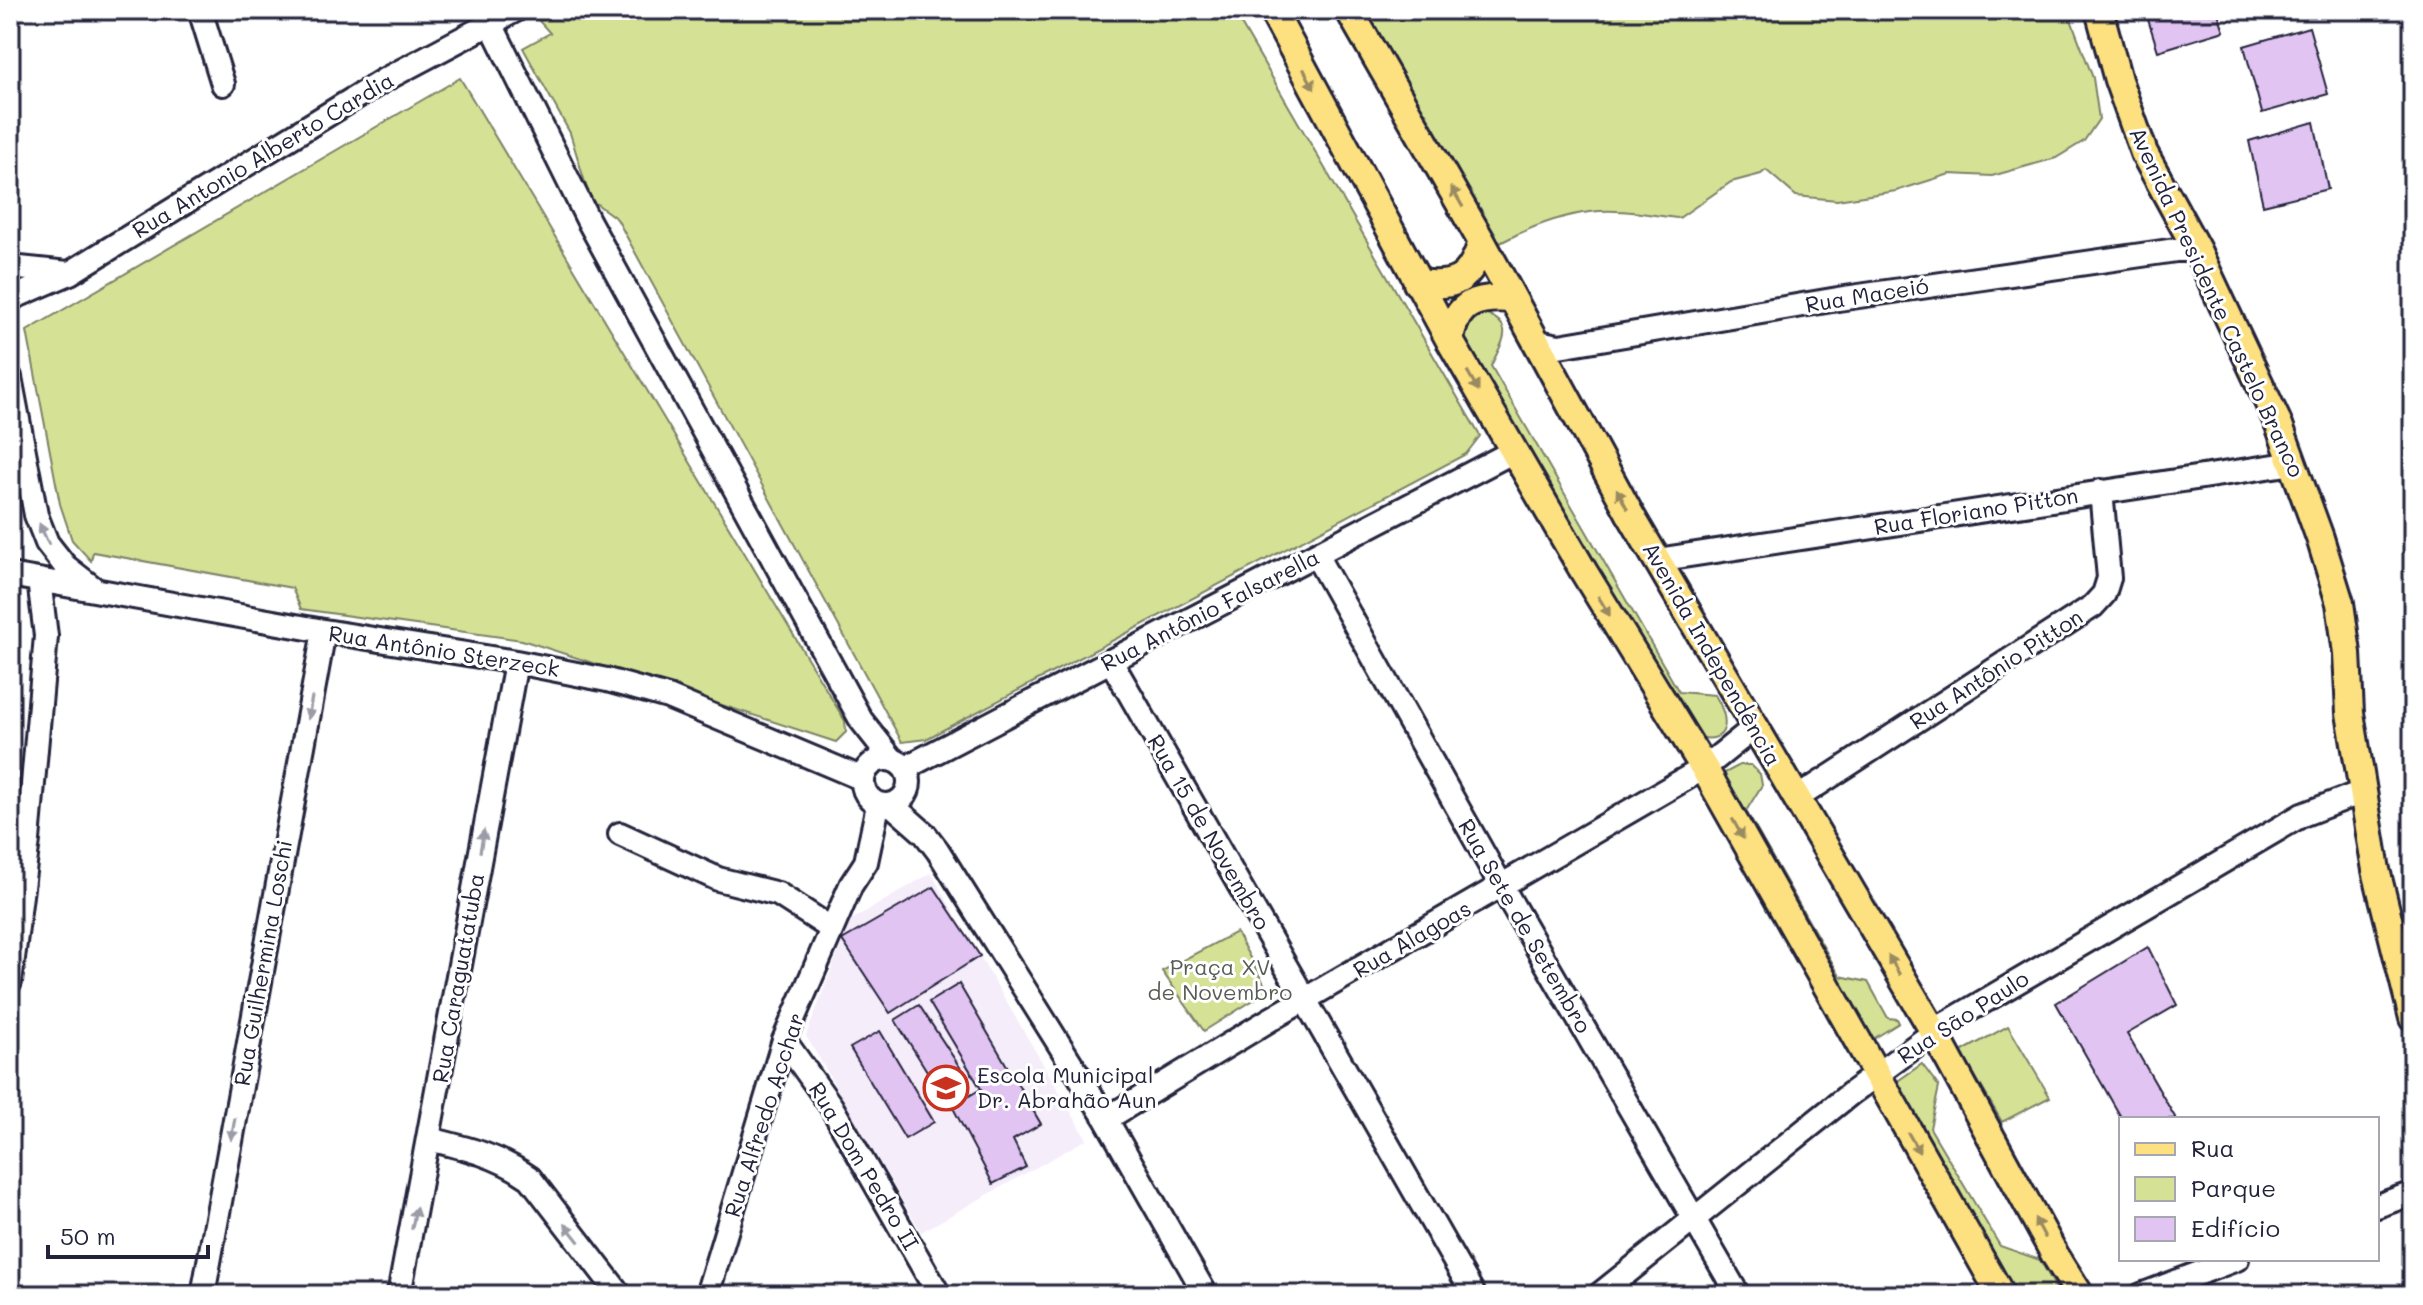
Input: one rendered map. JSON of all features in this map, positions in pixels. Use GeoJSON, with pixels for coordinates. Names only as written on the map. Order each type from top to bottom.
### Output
{"type":"FeatureCollection","features":[{"type":"Feature","properties":{"kind":"main road"},"geometry":{"type":"LineString","coordinates":[[1272,10],[1417,283],[1592,585],[1704,768],[2001,1295]]}},
{"type":"Feature","properties":{"kind":"main road","name":"Avenida Independência"},"geometry":{"type":"LineString","coordinates":[[1349,10],[1482,242],[1657,560],[1934,1032],[2055,1255],[2080,1295]]}},
{"type":"Feature","properties":{"kind":"main road","name":"Avenida Presidente Castelo Branco"},"geometry":{"type":"LineString","coordinates":[[2099,10],[2118,80],[2144,153],[2197,250],[2294,463],[2340,603],[2347,653],[2350,713],[2362,792],[2376,870],[2413,1018]]}},
{"type":"Feature","properties":{"kind":"main road"},"geometry":{"type":"LineString","coordinates":[[1417,283],[1439,286],[1459,281],[1475,263],[1482,242]]}},
{"type":"Feature","properties":{"kind":"main road"},"geometry":{"type":"LineString","coordinates":[[1450,341],[1452,321],[1466,306],[1497,297],[1513,299]]}},
{"type":"Feature","properties":{"kind":"street"},"geometry":{"type":"LineString","coordinates":[[200,10],[223,84]]}},
{"type":"Feature","properties":{"kind":"street","name":"Rua Antonio Alberto Cardia"},"geometry":{"type":"LineString","coordinates":[[10,299],[70,273],[384,80],[516,10]]}},
{"type":"Feature","properties":{"kind":"street"},"geometry":{"type":"LineString","coordinates":[[491,24],[588,220],[861,720],[902,770],[925,834],[1106,1119],[1199,1293]]}},
{"type":"Feature","properties":{"kind":"street","name":"Rua Maceió"},"geometry":{"type":"LineString","coordinates":[[1538,342],[1559,346],[1838,299],[2176,250],[2197,250]]}},
{"type":"Feature","properties":{"kind":"street"},"geometry":{"type":"LineString","coordinates":[[10,267],[70,273]]}},
{"type":"Feature","properties":{"kind":"street"},"geometry":{"type":"LineString","coordinates":[[10,377],[36,515],[47,543],[65,566],[96,590]]}},
{"type":"Feature","properties":{"kind":"street","name":"Rua Antônio Falsarella"},"geometry":{"type":"LineString","coordinates":[[902,770],[1514,451]]}},
{"type":"Feature","properties":{"kind":"street","name":"Rua Floriano Pitton"},"geometry":{"type":"LineString","coordinates":[[1657,560],[2294,463]]}},
{"type":"Feature","properties":{"kind":"street","name":"Rua Antônio Pitton"},"geometry":{"type":"LineString","coordinates":[[1797,798],[2093,606],[2104,594],[2109,578],[2101,491]]}},
{"type":"Feature","properties":{"kind":"street","name":"Rua Sete de Setembro"},"geometry":{"type":"LineString","coordinates":[[1316,555],[1502,887],[1738,1295]]}},
{"type":"Feature","properties":{"kind":"street","name":"Rua Antônio Sterzeck"},"geometry":{"type":"LineString","coordinates":[[10,575],[607,680],[668,697],[864,775]]}},
{"type":"Feature","properties":{"kind":"street"},"geometry":{"type":"LineString","coordinates":[[10,982],[28,840],[46,636],[39,580]]}},
{"type":"Feature","properties":{"kind":"street","name":"Rua Guilhermina Loschi"},"geometry":{"type":"LineString","coordinates":[[203,1295],[324,631]]}},
{"type":"Feature","properties":{"kind":"street","name":"Rua 15 de Novembro"},"geometry":{"type":"LineString","coordinates":[[1111,661],[1474,1295]]}},
{"type":"Feature","properties":{"kind":"street","name":"Rua Caraguatatuba"},"geometry":{"type":"LineString","coordinates":[[399,1295],[516,662]]}},
{"type":"Feature","properties":{"kind":"street"},"geometry":{"type":"LineString","coordinates":[[861,720],[867,796],[925,834]]}},
{"type":"Feature","properties":{"kind":"street","name":"Rua Alagoas"},"geometry":{"type":"LineString","coordinates":[[1106,1119],[1704,768],[1755,727]]}},
{"type":"Feature","properties":{"kind":"street"},"geometry":{"type":"LineString","coordinates":[[864,775],[872,763],[902,770]]}},
{"type":"Feature","properties":{"kind":"street"},"geometry":{"type":"LineString","coordinates":[[885,805],[907,794],[902,770]]}},
{"type":"Feature","properties":{"kind":"street","name":"Rua São Paulo"},"geometry":{"type":"LineString","coordinates":[[1599,1295],[1694,1217],[1934,1032],[2302,815],[2362,792]]}},
{"type":"Feature","properties":{"kind":"street","name":"Rua Alfredo Acchar"},"geometry":{"type":"LineString","coordinates":[[707,1295],[784,1040],[851,885],[866,862],[885,805]]}},
{"type":"Feature","properties":{"kind":"street"},"geometry":{"type":"LineString","coordinates":[[620,834],[718,879],[778,894],[832,929]]}},
{"type":"Feature","properties":{"kind":"street","name":"Rua Dom Pedro II"},"geometry":{"type":"LineString","coordinates":[[784,1040],[831,1106],[939,1295]]}},
{"type":"Feature","properties":{"kind":"street"},"geometry":{"type":"LineString","coordinates":[[429,1139],[480,1151],[511,1165],[530,1178],[620,1295]]}},
{"type":"Feature","properties":{"kind":"street"},"geometry":{"type":"LineString","coordinates":[[2379,1205],[2413,1193]]}},
{"type":"Feature","properties":{"kind":"street"},"geometry":{"type":"LineString","coordinates":[[2141,1295],[2232,1261]]}},
{"type":"Feature","properties":{"kind":"shaded area","name":"Escola Municipal Dr. Abrahão Aun"},"geometry":{"type":"Polygon","coordinates":[[[931,873],[1087,1139],[921,1232],[806,1036],[850,921],[931,873]]]}},
{"type":"Feature","properties":{"kind":"green space"},"geometry":{"type":"Polygon","coordinates":[[[566,10],[1233,10],[1480,436],[1466,454],[926,739],[902,742],[617,219],[590,199],[570,133],[523,48],[550,33],[539,21],[566,10]]]}},
{"type":"Feature","properties":{"kind":"green space"},"geometry":{"type":"Polygon","coordinates":[[[1367,10],[2073,10],[2072,22],[2093,78],[2099,119],[2084,141],[2056,158],[1992,176],[1950,174],[1896,191],[1837,200],[1796,196],[1766,170],[1731,182],[1679,218],[1623,211],[1590,212],[1544,223],[1500,243],[1485,236],[1367,10]]]}},
{"type":"Feature","properties":{"kind":"green space"},"geometry":{"type":"Polygon","coordinates":[[[460,78],[845,721],[846,732],[836,742],[522,640],[301,609],[292,588],[93,552],[91,561],[72,540],[60,504],[27,331],[460,78]]]}},
{"type":"Feature","properties":{"kind":"green space"},"geometry":{"type":"Polygon","coordinates":[[[1482,312],[1500,322],[1504,328],[1491,366],[1679,692],[1715,695],[1725,721],[1721,734],[1706,738],[1694,736],[1459,334],[1461,325],[1482,312]]]}},
{"type":"Feature","properties":{"kind":"green space"},"geometry":{"type":"Polygon","coordinates":[[[1740,765],[1751,765],[1760,774],[1762,785],[1746,811],[1840,976],[1868,982],[1888,1018],[1897,1019],[1899,1023],[1865,1044],[1721,775],[1740,765]]]}},
{"type":"Feature","properties":{"kind":"green space","name":"Praça XV de Novembro"},"geometry":{"type":"Polygon","coordinates":[[[1236,932],[1268,991],[1204,1031],[1162,971],[1236,932]]]}},
{"type":"Feature","properties":{"kind":"green space"},"geometry":{"type":"Polygon","coordinates":[[[2008,1026],[2050,1097],[2002,1122],[1961,1052],[2008,1026]]]}},
{"type":"Feature","properties":{"kind":"green space"},"geometry":{"type":"Polygon","coordinates":[[[1922,1064],[1939,1087],[1930,1128],[2000,1246],[2040,1260],[2060,1295],[2010,1295],[1889,1087],[1922,1064]]]}},
{"type":"Feature","properties":{"kind":"building"},"geometry":{"type":"Polygon","coordinates":[[[2145,10],[2217,10],[2224,31],[2158,51],[2145,10]]]}},
{"type":"Feature","properties":{"kind":"building"},"geometry":{"type":"Polygon","coordinates":[[[2309,27],[2328,94],[2262,113],[2244,46],[2309,27]]]}},
{"type":"Feature","properties":{"kind":"building"},"geometry":{"type":"Polygon","coordinates":[[[2314,122],[2328,189],[2263,205],[2249,141],[2314,122]]]}},
{"type":"Feature","properties":{"kind":"building"},"geometry":{"type":"Polygon","coordinates":[[[934,887],[980,956],[890,1013],[842,940],[934,887]]]}},
{"type":"Feature","properties":{"kind":"building"},"geometry":{"type":"Polygon","coordinates":[[[2148,947],[2177,1005],[2127,1034],[2175,1117],[2121,1117],[2056,1003],[2148,947]]]}},
{"type":"Feature","properties":{"kind":"building"},"geometry":{"type":"Polygon","coordinates":[[[959,984],[1041,1124],[1013,1140],[1026,1167],[993,1184],[952,1106],[981,1089],[929,1002],[959,984]]]}},
{"type":"Feature","properties":{"kind":"building"},"geometry":{"type":"Polygon","coordinates":[[[919,1005],[963,1072],[937,1087],[895,1020],[919,1005]]]}},
{"type":"Feature","properties":{"kind":"building"},"geometry":{"type":"Polygon","coordinates":[[[880,1031],[934,1122],[905,1139],[850,1048],[880,1031]]]}},
{"type":"Feature","properties":{"kind":"place","name":"Escola Municipal Dr. Abrahão Aun"},"geometry":{"type":"Point","coordinates":[946,1088]}}]}
